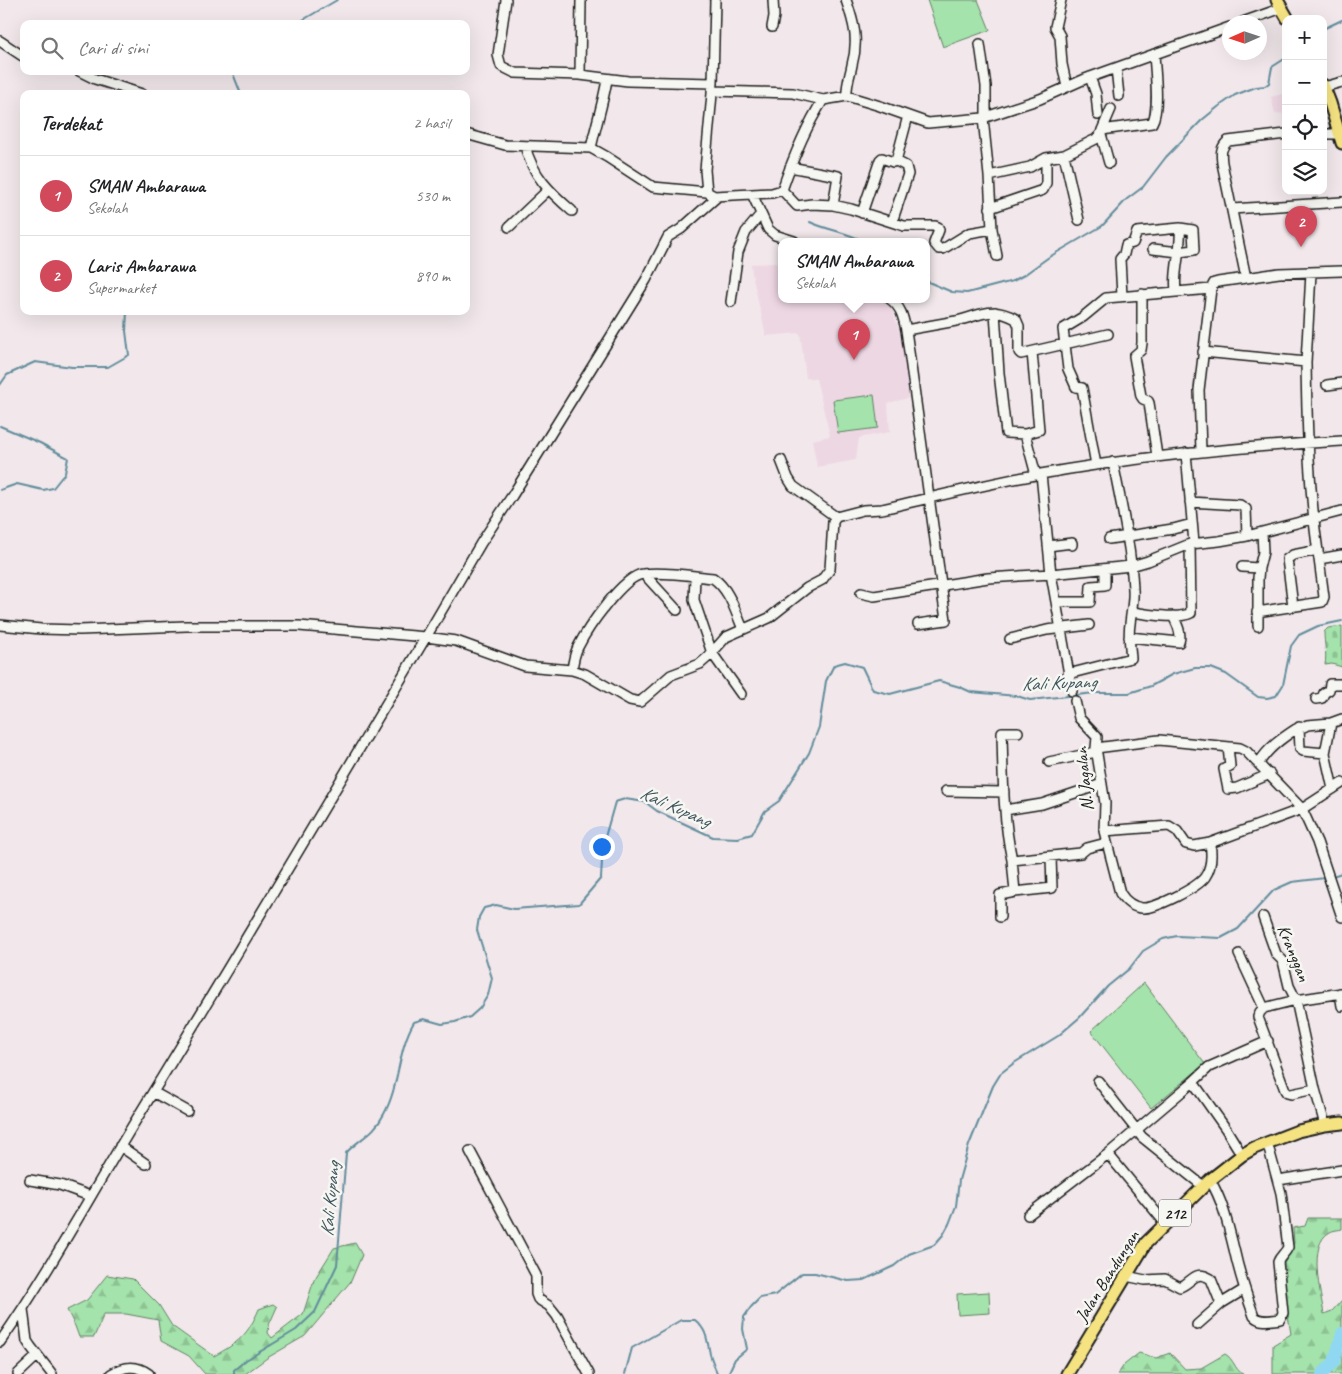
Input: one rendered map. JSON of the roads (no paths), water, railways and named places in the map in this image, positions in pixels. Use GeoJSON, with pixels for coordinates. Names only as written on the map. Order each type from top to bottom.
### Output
{"type":"FeatureCollection","features":[{"type":"Feature","properties":{"kind":"main road"},"geometry":{"type":"LineString","coordinates":[[1327,95],[1341,139]]}},
{"type":"Feature","properties":{"kind":"main road","name":"Jalan Bandungan"},"geometry":{"type":"LineString","coordinates":[[1067,1374],[1146,1243],[1207,1183],[1242,1155],[1267,1142],[1298,1131],[1342,1123]]}},
{"type":"Feature","properties":{"kind":"street"},"geometry":{"type":"LineString","coordinates":[[506,0],[498,55],[501,66],[515,73],[580,75],[607,80],[793,93],[823,100],[847,96],[928,123],[984,117],[1040,99],[1090,77],[1222,30]]}},
{"type":"Feature","properties":{"kind":"street"},"geometry":{"type":"LineString","coordinates":[[580,75],[581,0]]}},
{"type":"Feature","properties":{"kind":"street"},"geometry":{"type":"LineString","coordinates":[[707,192],[705,170],[713,87],[715,0]]}},
{"type":"Feature","properties":{"kind":"street"},"geometry":{"type":"LineString","coordinates":[[772,27],[774,16],[773,0]]}},
{"type":"Feature","properties":{"kind":"street"},"geometry":{"type":"LineString","coordinates":[[846,0],[855,25],[856,36],[855,54],[847,82],[847,96]]}},
{"type":"Feature","properties":{"kind":"street"},"geometry":{"type":"LineString","coordinates":[[1061,0],[1055,27],[1060,36],[1066,87]]}},
{"type":"Feature","properties":{"kind":"street"},"geometry":{"type":"LineString","coordinates":[[1264,15],[1282,9]]}},
{"type":"Feature","properties":{"kind":"street"},"geometry":{"type":"LineString","coordinates":[[0,41],[20,54]]}},
{"type":"Feature","properties":{"kind":"street"},"geometry":{"type":"LineString","coordinates":[[980,44],[986,86],[984,117],[990,208],[997,256]]}},
{"type":"Feature","properties":{"kind":"street"},"geometry":{"type":"LineString","coordinates":[[1101,132],[1150,124],[1154,121],[1156,88],[1154,54]]}},
{"type":"Feature","properties":{"kind":"street"},"geometry":{"type":"LineString","coordinates":[[1116,68],[1119,96]]}},
{"type":"Feature","properties":{"kind":"street"},"geometry":{"type":"LineString","coordinates":[[88,75],[130,90]]}},
{"type":"Feature","properties":{"kind":"street"},"geometry":{"type":"LineString","coordinates":[[1090,77],[1096,94],[1098,115]]}},
{"type":"Feature","properties":{"kind":"street"},"geometry":{"type":"LineString","coordinates":[[591,148],[604,101],[607,80]]}},
{"type":"Feature","properties":{"kind":"street"},"geometry":{"type":"LineString","coordinates":[[1327,85],[1342,82]]}},
{"type":"Feature","properties":{"kind":"street"},"geometry":{"type":"LineString","coordinates":[[782,190],[811,119],[823,100]]}},
{"type":"Feature","properties":{"kind":"street"},"geometry":{"type":"LineString","coordinates":[[989,176],[1030,167],[1046,158],[1064,155],[1096,139],[1111,109]]}},
{"type":"Feature","properties":{"kind":"street"},"geometry":{"type":"LineString","coordinates":[[896,161],[908,116]]}},
{"type":"Feature","properties":{"kind":"street"},"geometry":{"type":"LineString","coordinates":[[1101,132],[1109,163]]}},
{"type":"Feature","properties":{"kind":"street"},"geometry":{"type":"LineString","coordinates":[[1246,278],[1221,152],[1223,146],[1228,141],[1282,134]]}},
{"type":"Feature","properties":{"kind":"street"},"geometry":{"type":"LineString","coordinates":[[470,135],[498,144],[591,148],[653,187],[707,192],[710,195],[718,196],[772,193],[782,190]]}},
{"type":"Feature","properties":{"kind":"street"},"geometry":{"type":"LineString","coordinates":[[1327,135],[1341,139]]}},
{"type":"Feature","properties":{"kind":"street"},"geometry":{"type":"LineString","coordinates":[[525,146],[529,161],[540,180],[572,212]]}},
{"type":"Feature","properties":{"kind":"street"},"geometry":{"type":"LineString","coordinates":[[1064,155],[1079,220]]}},
{"type":"Feature","properties":{"kind":"street"},"geometry":{"type":"LineString","coordinates":[[862,213],[880,160],[882,158],[893,162],[896,161],[906,166],[908,174],[892,222]]}},
{"type":"Feature","properties":{"kind":"street"},"geometry":{"type":"LineString","coordinates":[[990,208],[1043,190],[1046,183],[1046,158]]}},
{"type":"Feature","properties":{"kind":"street"},"geometry":{"type":"LineString","coordinates":[[790,167],[838,176],[833,205]]}},
{"type":"Feature","properties":{"kind":"street"},"geometry":{"type":"LineString","coordinates":[[509,227],[548,190]]}},
{"type":"Feature","properties":{"kind":"street"},"geometry":{"type":"LineString","coordinates":[[782,190],[800,207],[812,204],[833,205],[904,226],[938,227],[939,230],[934,243],[939,249],[943,249],[969,233],[992,229]]}},
{"type":"Feature","properties":{"kind":"street"},"geometry":{"type":"LineString","coordinates":[[752,194],[768,229],[775,235],[784,238]]}},
{"type":"Feature","properties":{"kind":"street"},"geometry":{"type":"LineString","coordinates":[[0,1342],[23,1309],[481,542],[512,496],[646,280],[668,237],[681,229],[718,196]]}},
{"type":"Feature","properties":{"kind":"street"},"geometry":{"type":"LineString","coordinates":[[1232,208],[1342,202]]}},
{"type":"Feature","properties":{"kind":"street"},"geometry":{"type":"LineString","coordinates":[[730,302],[738,252],[746,232],[761,214]]}},
{"type":"Feature","properties":{"kind":"street"},"geometry":{"type":"LineString","coordinates":[[1176,291],[1174,279],[1179,252],[1180,228]]}},
{"type":"Feature","properties":{"kind":"street"},"geometry":{"type":"LineString","coordinates":[[1122,296],[1119,261],[1124,254],[1126,245],[1133,243],[1137,232],[1180,228],[1193,230],[1194,250],[1179,252],[1153,249]]}},
{"type":"Feature","properties":{"kind":"street"},"geometry":{"type":"LineString","coordinates":[[1201,451],[1198,400],[1211,289],[1214,283],[1279,273],[1342,271]]}},
{"type":"Feature","properties":{"kind":"street"},"geometry":{"type":"LineString","coordinates":[[1257,612],[1320,602],[1324,599],[1309,482],[1306,362],[1311,273]]}},
{"type":"Feature","properties":{"kind":"street"},"geometry":{"type":"LineString","coordinates":[[1096,464],[1082,388],[1076,387],[1068,369],[1062,332],[1065,327],[1083,317],[1102,299],[1211,289]]}},
{"type":"Feature","properties":{"kind":"street"},"geometry":{"type":"LineString","coordinates":[[1142,294],[1142,343],[1141,350],[1134,356],[1141,396],[1143,399],[1148,400],[1149,403],[1158,456]]}},
{"type":"Feature","properties":{"kind":"street"},"geometry":{"type":"LineString","coordinates":[[895,303],[898,305],[906,330],[946,620],[918,624]]}},
{"type":"Feature","properties":{"kind":"street"},"geometry":{"type":"LineString","coordinates":[[906,330],[960,320],[981,312],[995,312],[1016,319],[1019,326],[1019,352],[1021,354],[1108,334]]}},
{"type":"Feature","properties":{"kind":"street"},"geometry":{"type":"LineString","coordinates":[[995,312],[999,373],[1006,433],[1025,434],[1039,430],[1032,352]]}},
{"type":"Feature","properties":{"kind":"street"},"geometry":{"type":"LineString","coordinates":[[1203,352],[1306,362]]}},
{"type":"Feature","properties":{"kind":"street"},"geometry":{"type":"LineString","coordinates":[[1327,385],[1342,383]]}},
{"type":"Feature","properties":{"kind":"street"},"geometry":{"type":"LineString","coordinates":[[1025,434],[1038,474],[1051,574],[1072,691]]}},
{"type":"Feature","properties":{"kind":"street"},"geometry":{"type":"LineString","coordinates":[[781,460],[788,478],[794,486],[836,517],[1038,474],[1096,464],[1201,451],[1342,441]]}},
{"type":"Feature","properties":{"kind":"street"},"geometry":{"type":"LineString","coordinates":[[1132,612],[1173,616],[1189,615],[1191,613],[1192,524],[1186,453]]}},
{"type":"Feature","properties":{"kind":"street"},"geometry":{"type":"LineString","coordinates":[[1068,674],[1130,659],[1129,637],[1133,590],[1131,566],[1113,462]]}},
{"type":"Feature","properties":{"kind":"street"},"geometry":{"type":"LineString","coordinates":[[1190,502],[1244,506],[1246,509],[1247,536]]}},
{"type":"Feature","properties":{"kind":"street"},"geometry":{"type":"LineString","coordinates":[[861,593],[874,596],[988,578],[1131,566],[1192,544],[1247,536],[1342,511]]}},
{"type":"Feature","properties":{"kind":"street"},"geometry":{"type":"LineString","coordinates":[[0,625],[80,630],[186,626],[299,626],[426,637],[456,641],[525,666],[572,670],[585,674],[630,700],[640,702],[671,675],[700,664],[726,637],[769,618],[807,588],[822,580],[830,568],[833,522],[836,517]]}},
{"type":"Feature","properties":{"kind":"street"},"geometry":{"type":"LineString","coordinates":[[1109,540],[1192,524]]}},
{"type":"Feature","properties":{"kind":"street"},"geometry":{"type":"LineString","coordinates":[[1258,626],[1258,578],[1263,552],[1262,532]]}},
{"type":"Feature","properties":{"kind":"street"},"geometry":{"type":"LineString","coordinates":[[1048,546],[1072,543],[1072,545]]}},
{"type":"Feature","properties":{"kind":"street"},"geometry":{"type":"LineString","coordinates":[[1293,606],[1287,559],[1293,555],[1342,554]]}},
{"type":"Feature","properties":{"kind":"street"},"geometry":{"type":"LineString","coordinates":[[1242,567],[1259,568]]}},
{"type":"Feature","properties":{"kind":"street"},"geometry":{"type":"LineString","coordinates":[[1057,602],[1090,602],[1091,586],[1105,585],[1105,569]]}},
{"type":"Feature","properties":{"kind":"street"},"geometry":{"type":"LineString","coordinates":[[572,670],[574,656],[600,613],[609,601],[631,581],[644,574],[713,578],[728,593],[743,629]]}},
{"type":"Feature","properties":{"kind":"street"},"geometry":{"type":"LineString","coordinates":[[644,574],[677,610]]}},
{"type":"Feature","properties":{"kind":"street"},"geometry":{"type":"LineString","coordinates":[[695,577],[694,600],[712,653],[740,694]]}},
{"type":"Feature","properties":{"kind":"street"},"geometry":{"type":"LineString","coordinates":[[1129,637],[1179,642],[1178,626],[1173,616]]}},
{"type":"Feature","properties":{"kind":"street"},"geometry":{"type":"LineString","coordinates":[[1010,639],[1062,628],[1090,625]]}},
{"type":"Feature","properties":{"kind":"street"},"geometry":{"type":"LineString","coordinates":[[1316,699],[1322,698],[1324,693],[1329,690],[1330,684],[1342,684]]}},
{"type":"Feature","properties":{"kind":"street","name":"N. Jagalan"},"geometry":{"type":"LineString","coordinates":[[1075,701],[1079,718],[1097,737],[1096,750],[1104,803],[1104,831],[1120,893],[1124,900],[1134,906],[1143,908],[1157,904],[1198,885],[1205,877],[1211,865],[1212,852],[1210,843]]}},
{"type":"Feature","properties":{"kind":"street"},"geometry":{"type":"LineString","coordinates":[[1259,763],[1264,754],[1276,742],[1299,728],[1307,725],[1331,723],[1342,719]]}},
{"type":"Feature","properties":{"kind":"street"},"geometry":{"type":"LineString","coordinates":[[1331,723],[1324,753],[1333,789]]}},
{"type":"Feature","properties":{"kind":"street"},"geometry":{"type":"LineString","coordinates":[[1299,728],[1300,750],[1324,753]]}},
{"type":"Feature","properties":{"kind":"street"},"geometry":{"type":"LineString","coordinates":[[1015,892],[1005,810],[1002,732],[1018,732]]}},
{"type":"Feature","properties":{"kind":"street"},"geometry":{"type":"LineString","coordinates":[[1049,762],[1096,750],[1159,740],[1240,748],[1246,751],[1302,809],[1317,842],[1340,907],[1342,918]]}},
{"type":"Feature","properties":{"kind":"street"},"geometry":{"type":"LineString","coordinates":[[1228,747],[1230,766],[1224,769],[1228,789],[1236,788],[1270,774]]}},
{"type":"Feature","properties":{"kind":"street","name":"N. Jagalan"},"geometry":{"type":"LineString","coordinates":[[1104,831],[1169,826],[1177,831],[1186,844],[1194,846],[1210,843],[1302,809],[1342,783]]}},
{"type":"Feature","properties":{"kind":"street"},"geometry":{"type":"LineString","coordinates":[[1005,810],[1042,804],[1102,784]]}},
{"type":"Feature","properties":{"kind":"street"},"geometry":{"type":"LineString","coordinates":[[946,791],[1004,792]]}},
{"type":"Feature","properties":{"kind":"street"},"geometry":{"type":"LineString","coordinates":[[1012,860],[1081,854],[1088,848],[1106,843]]}},
{"type":"Feature","properties":{"kind":"street"},"geometry":{"type":"LineString","coordinates":[[1000,917],[1000,895],[1052,888],[1051,857]]}},
{"type":"Feature","properties":{"kind":"street","name":"Kranggan"},"geometry":{"type":"LineString","coordinates":[[1263,917],[1276,954],[1283,961],[1289,986],[1296,1000],[1325,1125]]}},
{"type":"Feature","properties":{"kind":"street"},"geometry":{"type":"LineString","coordinates":[[1239,954],[1264,1008],[1258,1017],[1287,1093],[1291,1094],[1315,1088]]}},
{"type":"Feature","properties":{"kind":"street"},"geometry":{"type":"LineString","coordinates":[[1341,993],[1342,1006]]}},
{"type":"Feature","properties":{"kind":"street","name":"Kranggan"},"geometry":{"type":"LineString","coordinates":[[1264,1008],[1296,1000],[1341,993]]}},
{"type":"Feature","properties":{"kind":"street"},"geometry":{"type":"LineString","coordinates":[[1028,1215],[1108,1154],[1209,1067],[1268,1040]]}},
{"type":"Feature","properties":{"kind":"street"},"geometry":{"type":"LineString","coordinates":[[1098,1081],[1136,1131],[1166,1158],[1207,1183],[1218,1192],[1245,1289],[1256,1319],[1278,1319],[1282,1316],[1282,1293],[1278,1277],[1278,1262],[1280,1256],[1285,1253],[1288,1247],[1278,1180],[1267,1142]]}},
{"type":"Feature","properties":{"kind":"street"},"geometry":{"type":"LineString","coordinates":[[1193,1082],[1242,1155]]}},
{"type":"Feature","properties":{"kind":"street"},"geometry":{"type":"LineString","coordinates":[[153,1092],[186,1111]]}},
{"type":"Feature","properties":{"kind":"street"},"geometry":{"type":"LineString","coordinates":[[120,1146],[146,1164]]}},
{"type":"Feature","properties":{"kind":"street"},"geometry":{"type":"LineString","coordinates":[[470,1151],[536,1275],[536,1294],[538,1299],[549,1306],[557,1316],[589,1374]]}},
{"type":"Feature","properties":{"kind":"street"},"geometry":{"type":"LineString","coordinates":[[1108,1154],[1165,1223]]}},
{"type":"Feature","properties":{"kind":"street"},"geometry":{"type":"LineString","coordinates":[[1278,1180],[1342,1170]]}},
{"type":"Feature","properties":{"kind":"street"},"geometry":{"type":"LineString","coordinates":[[30,1180],[60,1185],[90,1196]]}},
{"type":"Feature","properties":{"kind":"street"},"geometry":{"type":"LineString","coordinates":[[1126,1276],[1145,1280],[1165,1279],[1180,1287],[1194,1277],[1202,1275],[1211,1279],[1219,1299]]}},
{"type":"Feature","properties":{"kind":"street"},"geometry":{"type":"LineString","coordinates":[[1197,1326],[1222,1303],[1245,1289]]}},
{"type":"Feature","properties":{"kind":"street"},"geometry":{"type":"LineString","coordinates":[[23,1309],[26,1336],[30,1347],[52,1374]]}},
{"type":"Feature","properties":{"kind":"street"},"geometry":{"type":"LineString","coordinates":[[18,1374],[37,1356]]}},
{"type":"Feature","properties":{"kind":"street"},"geometry":{"type":"LineString","coordinates":[[111,1374],[122,1368],[149,1374]]}},
{"type":"Feature","properties":{"kind":"waterway"},"geometry":{"type":"LineString","coordinates":[[303,20],[337,0]]}},
{"type":"Feature","properties":{"kind":"waterway"},"geometry":{"type":"LineString","coordinates":[[1327,27],[1342,20]]}},
{"type":"Feature","properties":{"kind":"waterway"},"geometry":{"type":"LineString","coordinates":[[930,283],[952,292],[967,293],[1013,281],[1102,226],[1127,199],[1143,187],[1166,157],[1202,120],[1235,95],[1256,87],[1265,86],[1269,83],[1272,67],[1283,60]]}},
{"type":"Feature","properties":{"kind":"waterway"},"geometry":{"type":"LineString","coordinates":[[234,75],[239,90]]}},
{"type":"Feature","properties":{"kind":"waterway"},"geometry":{"type":"LineString","coordinates":[[810,222],[856,238]]}},
{"type":"Feature","properties":{"kind":"waterway"},"geometry":{"type":"LineString","coordinates":[[0,385],[7,375],[35,362],[72,367],[108,367],[129,355],[126,331],[127,315]]}},
{"type":"Feature","properties":{"kind":"waterway"},"geometry":{"type":"LineString","coordinates":[[0,426],[40,443],[68,458],[65,473],[53,488],[43,490],[17,484],[0,490]]}},
{"type":"Feature","properties":{"kind":"waterway","name":"Kali Kupang"},"geometry":{"type":"LineString","coordinates":[[234,1374],[234,1370],[246,1360],[296,1330],[315,1312],[337,1265],[346,1153],[376,1126],[384,1114],[393,1091],[404,1045],[414,1022],[424,1019],[442,1024],[470,1017],[480,1008],[488,995],[492,978],[477,930],[479,917],[484,908],[496,905],[514,909],[579,904],[601,878],[603,844],[615,802],[625,799],[645,802],[657,811],[713,837],[738,838],[752,834],[765,811],[779,801],[809,753],[819,727],[826,681],[834,665],[845,662],[862,667],[873,690],[890,694],[939,681],[971,692],[1017,696],[1030,700],[1095,693],[1129,693],[1151,686],[1173,674],[1195,668],[1211,668],[1226,674],[1258,697],[1267,698],[1276,696],[1283,685],[1291,646],[1299,635],[1318,626],[1342,621]]}},
{"type":"Feature","properties":{"kind":"waterway"},"geometry":{"type":"LineString","coordinates":[[1332,876],[1342,873]]}},
{"type":"Feature","properties":{"kind":"waterway"},"geometry":{"type":"LineString","coordinates":[[718,1374],[728,1374],[735,1359],[747,1349],[743,1329],[744,1317],[760,1298],[775,1295],[802,1273],[815,1273],[848,1281],[864,1280],[894,1266],[909,1254],[934,1245],[943,1235],[949,1224],[956,1206],[959,1180],[969,1145],[993,1086],[1001,1073],[1058,1036],[1079,1018],[1108,986],[1129,969],[1143,951],[1163,939],[1177,936],[1221,938],[1238,929],[1274,890],[1292,882],[1325,878]]}},
{"type":"Feature","properties":{"kind":"waterway"},"geometry":{"type":"LineString","coordinates":[[625,1374],[632,1348],[681,1320],[695,1320],[702,1328],[717,1374]]}},
{"type":"Feature","properties":{"kind":"waterway"},"geometry":{"type":"LineString","coordinates":[[1322,1374],[1334,1362],[1342,1333]]}},
{"type":"Feature","properties":{"kind":"place","name":"Laris Ambarawa"},"geometry":{"type":"Point","coordinates":[1301,247]}},
{"type":"Feature","properties":{"kind":"place","name":"SMAN Ambarawa"},"geometry":{"type":"Point","coordinates":[854,360]}}]}
